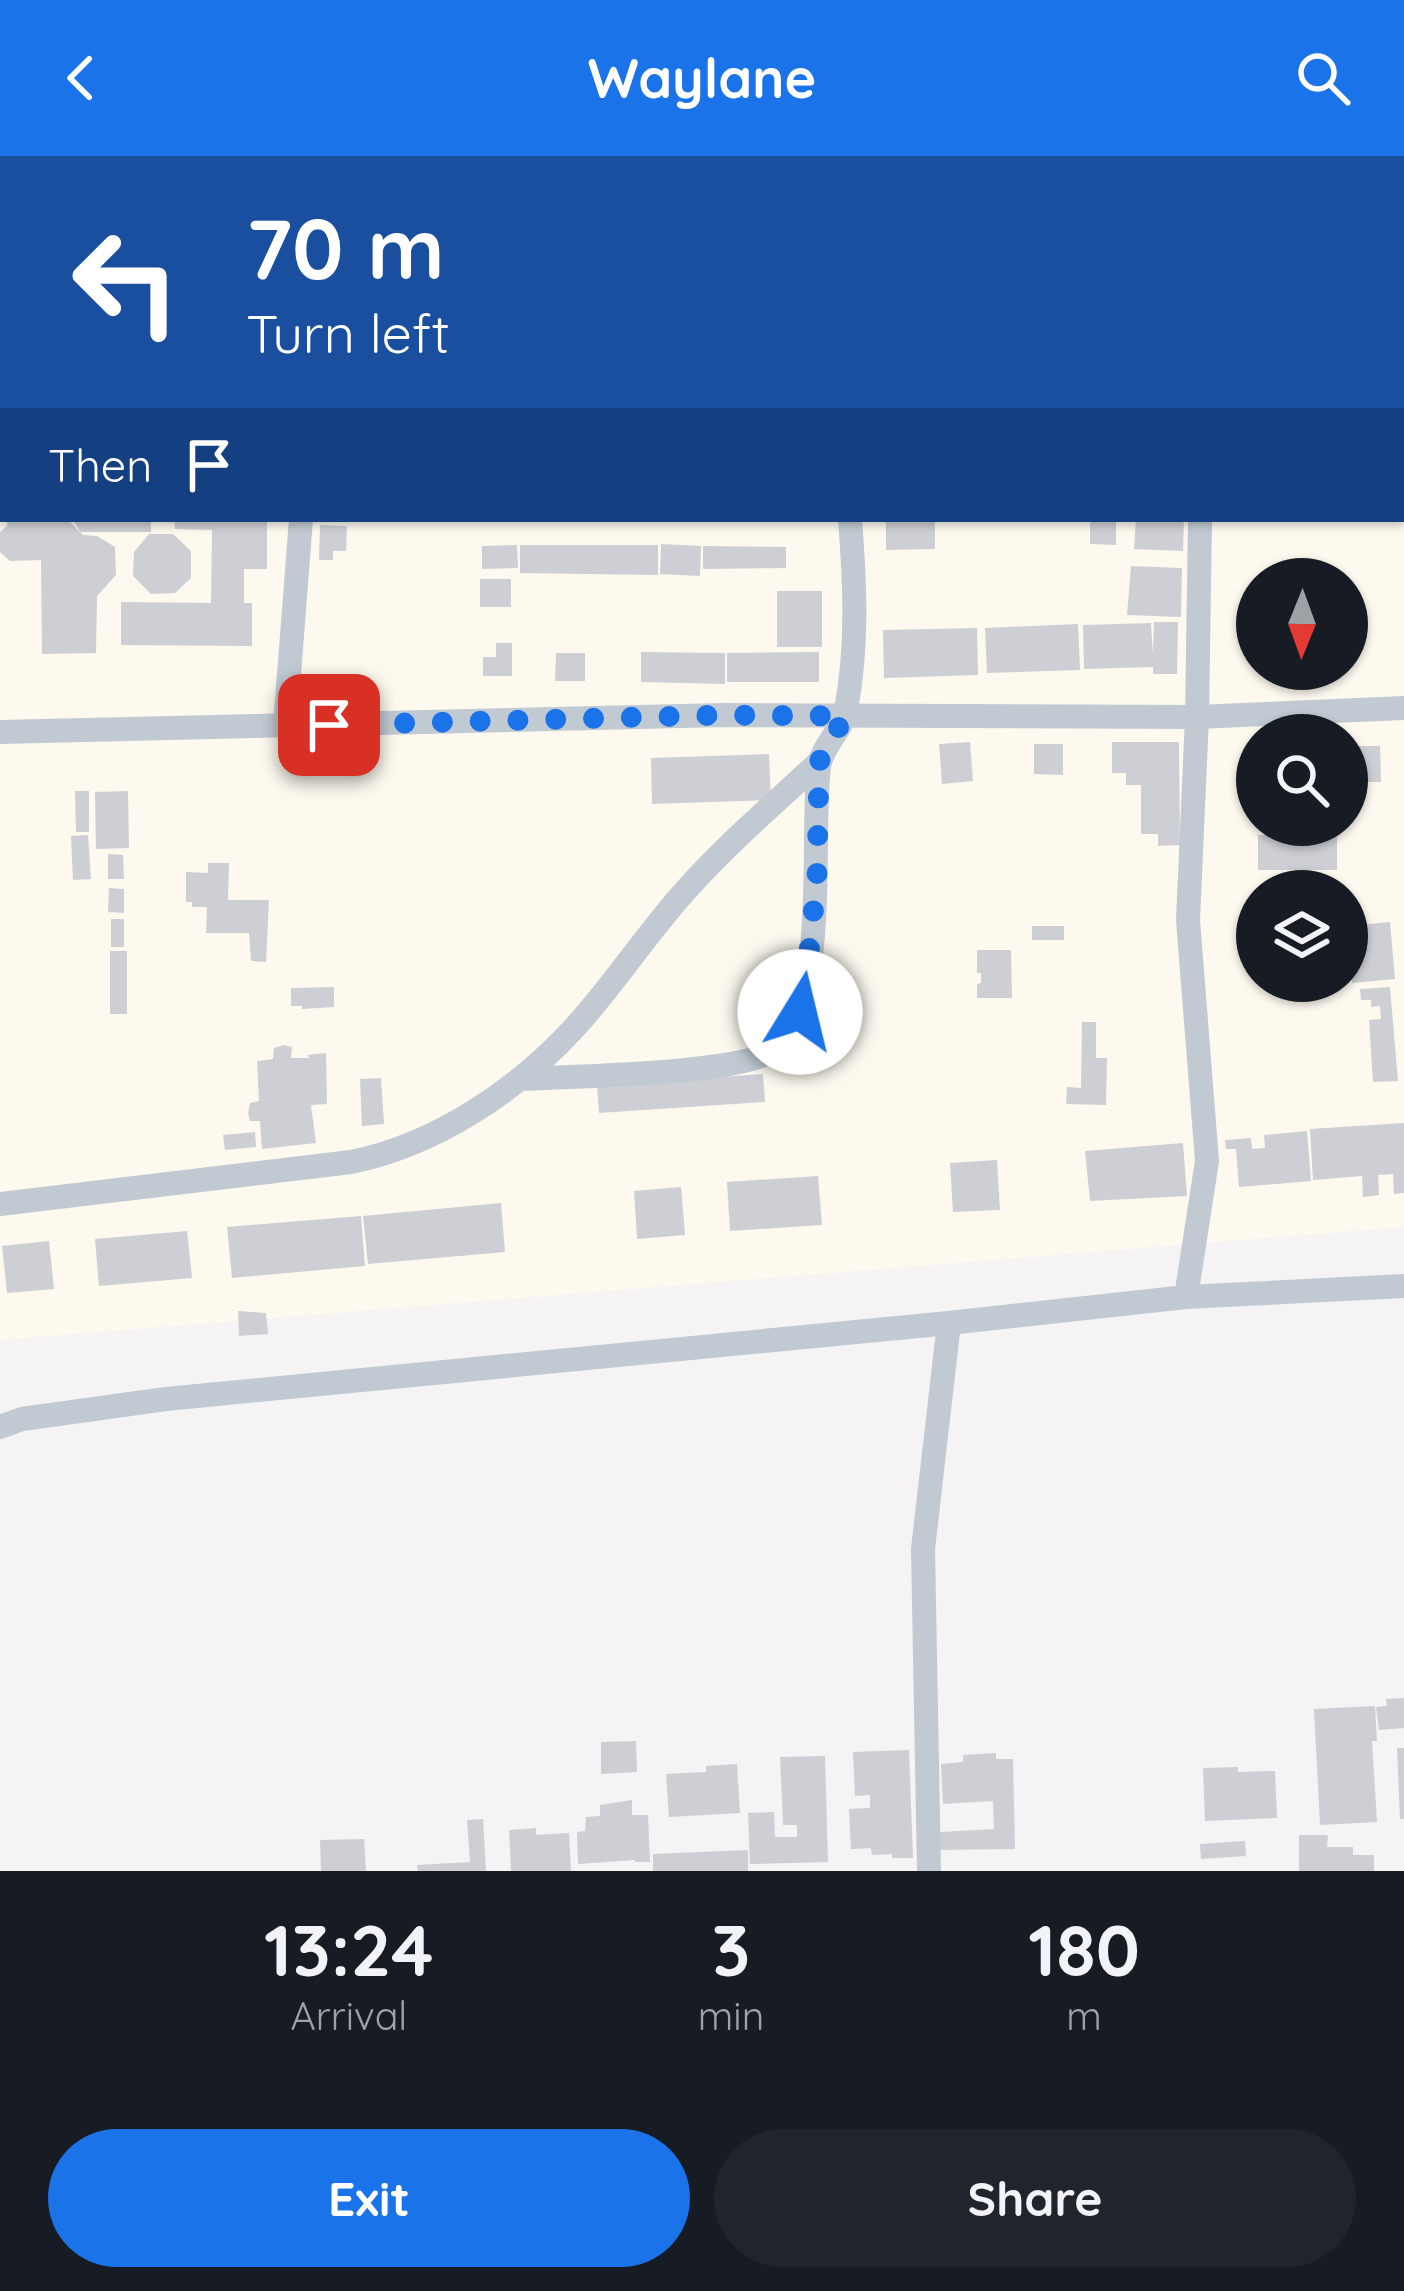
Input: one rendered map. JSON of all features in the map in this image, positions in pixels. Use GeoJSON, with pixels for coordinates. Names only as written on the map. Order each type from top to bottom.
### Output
{"type":"FeatureCollection","features":[{"type":"Feature","properties":{"kind":"street"},"geometry":{"type":"LineString","coordinates":[[285,727],[301,522]]}},
{"type":"Feature","properties":{"kind":"street"},"geometry":{"type":"LineString","coordinates":[[0,1204],[376,1157],[450,1124],[545,1059],[723,850],[819,762],[845,716],[857,617],[850,522]]}},
{"type":"Feature","properties":{"kind":"street"},"geometry":{"type":"LineString","coordinates":[[1186,1297],[1207,1161],[1189,920],[1200,522]]}},
{"type":"Feature","properties":{"kind":"street"},"geometry":{"type":"LineString","coordinates":[[0,732],[724,715],[1196,717],[1404,708]]}},
{"type":"Feature","properties":{"kind":"street"},"geometry":{"type":"LineString","coordinates":[[518,1079],[704,1067],[754,1059],[786,1038],[800,1012],[806,980],[817,877],[819,762]]}},
{"type":"Feature","properties":{"kind":"street"},"geometry":{"type":"LineString","coordinates":[[0,1426],[166,1399],[1186,1297],[1404,1286]]}},
{"type":"Feature","properties":{"kind":"street"},"geometry":{"type":"LineString","coordinates":[[929,1871],[923,1549],[949,1323]]}},
{"type":"Feature","properties":{"kind":"shaded area"},"geometry":{"type":"Polygon","coordinates":[[[0,522],[1404,522],[1404,1227],[0,1340],[0,522]]]}},
{"type":"Feature","properties":{"kind":"building"},"geometry":{"type":"Polygon","coordinates":[[[8,522],[70,522],[83,535],[97,536],[115,547],[116,575],[97,596],[96,653],[42,654],[41,560],[10,561],[0,552],[0,532],[8,522]]]}},
{"type":"Feature","properties":{"kind":"building"},"geometry":{"type":"Polygon","coordinates":[[[75,522],[151,522],[151,532],[80,532],[75,522]]]}},
{"type":"Feature","properties":{"kind":"building"},"geometry":{"type":"Polygon","coordinates":[[[175,522],[267,522],[267,569],[244,569],[244,603],[252,603],[252,646],[121,645],[121,602],[211,603],[212,530],[175,529],[175,522]]]}},
{"type":"Feature","properties":{"kind":"building"},"geometry":{"type":"Polygon","coordinates":[[[886,522],[935,522],[935,549],[886,550],[886,522]]]}},
{"type":"Feature","properties":{"kind":"building"},"geometry":{"type":"Polygon","coordinates":[[[1090,522],[1116,522],[1116,545],[1090,544],[1090,522]]]}},
{"type":"Feature","properties":{"kind":"building"},"geometry":{"type":"Polygon","coordinates":[[[1136,522],[1184,522],[1183,551],[1134,549],[1136,522]]]}},
{"type":"Feature","properties":{"kind":"building"},"geometry":{"type":"Polygon","coordinates":[[[320,525],[347,526],[346,551],[333,551],[333,560],[319,560],[320,525]]]}},
{"type":"Feature","properties":{"kind":"building"},"geometry":{"type":"Polygon","coordinates":[[[149,534],[173,534],[191,551],[191,578],[175,593],[151,594],[133,576],[134,552],[149,534]]]}},
{"type":"Feature","properties":{"kind":"building"},"geometry":{"type":"Polygon","coordinates":[[[661,544],[701,546],[700,576],[660,574],[661,544]]]}},
{"type":"Feature","properties":{"kind":"building"},"geometry":{"type":"Polygon","coordinates":[[[517,545],[518,568],[482,569],[482,546],[517,545]]]}},
{"type":"Feature","properties":{"kind":"building"},"geometry":{"type":"Polygon","coordinates":[[[520,545],[658,545],[658,575],[520,573],[520,545]]]}},
{"type":"Feature","properties":{"kind":"building"},"geometry":{"type":"Polygon","coordinates":[[[703,546],[786,547],[786,568],[703,569],[703,546]]]}},
{"type":"Feature","properties":{"kind":"building"},"geometry":{"type":"Polygon","coordinates":[[[1131,566],[1182,568],[1181,617],[1127,615],[1131,566]]]}},
{"type":"Feature","properties":{"kind":"building"},"geometry":{"type":"Polygon","coordinates":[[[480,579],[511,579],[511,607],[480,607],[480,579]]]}},
{"type":"Feature","properties":{"kind":"building"},"geometry":{"type":"Polygon","coordinates":[[[777,591],[822,591],[822,647],[777,647],[777,591]]]}},
{"type":"Feature","properties":{"kind":"building"},"geometry":{"type":"Polygon","coordinates":[[[1154,622],[1178,622],[1177,674],[1153,674],[1153,667],[1084,669],[1083,625],[1151,623],[1153,655],[1154,622]]]}},
{"type":"Feature","properties":{"kind":"building"},"geometry":{"type":"Polygon","coordinates":[[[1078,624],[1080,670],[987,673],[985,628],[1078,624]]]}},
{"type":"Feature","properties":{"kind":"building"},"geometry":{"type":"Polygon","coordinates":[[[977,628],[978,675],[884,678],[883,630],[977,628]]]}},
{"type":"Feature","properties":{"kind":"building"},"geometry":{"type":"Polygon","coordinates":[[[496,643],[512,643],[512,676],[483,676],[483,657],[496,657],[496,643]]]}},
{"type":"Feature","properties":{"kind":"building"},"geometry":{"type":"Polygon","coordinates":[[[641,652],[725,653],[725,684],[641,682],[641,652]]]}},
{"type":"Feature","properties":{"kind":"building"},"geometry":{"type":"Polygon","coordinates":[[[819,652],[819,682],[727,682],[727,653],[819,652]]]}},
{"type":"Feature","properties":{"kind":"building"},"geometry":{"type":"Polygon","coordinates":[[[556,653],[585,653],[585,681],[555,681],[556,653]]]}},
{"type":"Feature","properties":{"kind":"building"},"geometry":{"type":"Polygon","coordinates":[[[970,742],[973,781],[942,784],[939,744],[970,742]]]}},
{"type":"Feature","properties":{"kind":"building"},"geometry":{"type":"Polygon","coordinates":[[[1112,742],[1179,742],[1180,845],[1158,846],[1158,834],[1141,834],[1141,785],[1126,785],[1126,773],[1112,773],[1112,742]]]}},
{"type":"Feature","properties":{"kind":"building"},"geometry":{"type":"Polygon","coordinates":[[[1034,744],[1063,744],[1063,775],[1034,774],[1034,744]]]}},
{"type":"Feature","properties":{"kind":"building"},"geometry":{"type":"Polygon","coordinates":[[[1368,746],[1380,746],[1381,782],[1368,782],[1368,746]]]}},
{"type":"Feature","properties":{"kind":"building"},"geometry":{"type":"Polygon","coordinates":[[[769,754],[771,800],[652,804],[651,758],[769,754]]]}},
{"type":"Feature","properties":{"kind":"building"},"geometry":{"type":"Polygon","coordinates":[[[75,791],[89,791],[89,832],[76,832],[75,791]]]}},
{"type":"Feature","properties":{"kind":"building"},"geometry":{"type":"Polygon","coordinates":[[[128,791],[129,848],[96,849],[95,792],[128,791]]]}},
{"type":"Feature","properties":{"kind":"building"},"geometry":{"type":"Polygon","coordinates":[[[88,835],[91,879],[73,880],[71,836],[88,835]]]}},
{"type":"Feature","properties":{"kind":"building"},"geometry":{"type":"Polygon","coordinates":[[[1258,846],[1337,846],[1337,870],[1258,870],[1258,846]]]}},
{"type":"Feature","properties":{"kind":"building"},"geometry":{"type":"Polygon","coordinates":[[[108,854],[123,855],[124,879],[108,879],[108,854]]]}},
{"type":"Feature","properties":{"kind":"building"},"geometry":{"type":"Polygon","coordinates":[[[208,863],[229,863],[228,900],[269,900],[266,962],[251,961],[249,933],[206,933],[207,907],[186,902],[186,872],[208,873],[208,863]]]}},
{"type":"Feature","properties":{"kind":"building"},"geometry":{"type":"Polygon","coordinates":[[[109,888],[124,889],[124,913],[108,912],[109,888]]]}},
{"type":"Feature","properties":{"kind":"building"},"geometry":{"type":"Polygon","coordinates":[[[111,919],[124,919],[124,947],[111,947],[111,919]]]}},
{"type":"Feature","properties":{"kind":"building"},"geometry":{"type":"Polygon","coordinates":[[[1390,922],[1395,979],[1368,982],[1368,924],[1390,922]]]}},
{"type":"Feature","properties":{"kind":"building"},"geometry":{"type":"Polygon","coordinates":[[[1032,926],[1064,926],[1064,940],[1032,940],[1032,926]]]}},
{"type":"Feature","properties":{"kind":"building"},"geometry":{"type":"Polygon","coordinates":[[[977,950],[1011,950],[1012,998],[977,998],[981,973],[977,973],[977,950]]]}},
{"type":"Feature","properties":{"kind":"building"},"geometry":{"type":"Polygon","coordinates":[[[110,951],[127,951],[127,1014],[110,1014],[110,951]]]}},
{"type":"Feature","properties":{"kind":"building"},"geometry":{"type":"Polygon","coordinates":[[[334,987],[334,1007],[291,1006],[291,988],[334,987]]]}},
{"type":"Feature","properties":{"kind":"building"},"geometry":{"type":"Polygon","coordinates":[[[1390,987],[1398,1081],[1373,1082],[1369,1020],[1381,1019],[1380,1006],[1371,1007],[1368,1000],[1368,988],[1390,987]]]}},
{"type":"Feature","properties":{"kind":"building"},"geometry":{"type":"Polygon","coordinates":[[[1082,1022],[1096,1022],[1096,1058],[1107,1058],[1106,1105],[1066,1104],[1067,1087],[1081,1088],[1082,1022]]]}},
{"type":"Feature","properties":{"kind":"building"},"geometry":{"type":"Polygon","coordinates":[[[292,1047],[291,1058],[326,1053],[327,1104],[311,1105],[316,1143],[262,1149],[260,1121],[250,1121],[248,1114],[250,1103],[259,1101],[257,1061],[273,1059],[274,1048],[292,1047]]]}},
{"type":"Feature","properties":{"kind":"building"},"geometry":{"type":"Polygon","coordinates":[[[763,1074],[765,1102],[599,1113],[597,1085],[763,1074]]]}},
{"type":"Feature","properties":{"kind":"building"},"geometry":{"type":"Polygon","coordinates":[[[381,1078],[384,1124],[362,1126],[360,1079],[381,1078]]]}},
{"type":"Feature","properties":{"kind":"building"},"geometry":{"type":"Polygon","coordinates":[[[1404,1123],[1404,1193],[1394,1194],[1393,1174],[1378,1175],[1379,1195],[1363,1197],[1362,1176],[1313,1180],[1310,1129],[1404,1123]]]}},
{"type":"Feature","properties":{"kind":"building"},"geometry":{"type":"Polygon","coordinates":[[[1307,1131],[1311,1181],[1239,1187],[1236,1149],[1226,1149],[1225,1140],[1251,1138],[1252,1149],[1265,1148],[1264,1135],[1307,1131]]]}},
{"type":"Feature","properties":{"kind":"building"},"geometry":{"type":"Polygon","coordinates":[[[255,1132],[256,1147],[225,1150],[223,1135],[255,1132]]]}},
{"type":"Feature","properties":{"kind":"building"},"geometry":{"type":"Polygon","coordinates":[[[1183,1143],[1187,1196],[1090,1201],[1085,1151],[1183,1143]]]}},
{"type":"Feature","properties":{"kind":"building"},"geometry":{"type":"Polygon","coordinates":[[[997,1160],[1000,1210],[953,1212],[950,1163],[997,1160]]]}},
{"type":"Feature","properties":{"kind":"building"},"geometry":{"type":"Polygon","coordinates":[[[818,1176],[822,1225],[730,1231],[727,1182],[818,1176]]]}},
{"type":"Feature","properties":{"kind":"building"},"geometry":{"type":"Polygon","coordinates":[[[681,1187],[685,1235],[637,1239],[634,1191],[681,1187]]]}},
{"type":"Feature","properties":{"kind":"building"},"geometry":{"type":"Polygon","coordinates":[[[501,1203],[505,1252],[368,1264],[363,1216],[501,1203]]]}},
{"type":"Feature","properties":{"kind":"building"},"geometry":{"type":"Polygon","coordinates":[[[361,1216],[365,1266],[232,1278],[227,1227],[361,1216]]]}},
{"type":"Feature","properties":{"kind":"building"},"geometry":{"type":"Polygon","coordinates":[[[187,1231],[192,1278],[99,1286],[95,1239],[187,1231]]]}},
{"type":"Feature","properties":{"kind":"building"},"geometry":{"type":"Polygon","coordinates":[[[49,1241],[54,1289],[7,1293],[2,1246],[49,1241]]]}},
{"type":"Feature","properties":{"kind":"building"},"geometry":{"type":"Polygon","coordinates":[[[238,1311],[266,1313],[268,1334],[239,1336],[238,1311]]]}},
{"type":"Feature","properties":{"kind":"building"},"geometry":{"type":"Polygon","coordinates":[[[1404,1698],[1404,1728],[1379,1730],[1376,1707],[1387,1706],[1386,1699],[1404,1698]]]}},
{"type":"Feature","properties":{"kind":"building"},"geometry":{"type":"Polygon","coordinates":[[[1375,1706],[1377,1741],[1372,1741],[1377,1822],[1320,1825],[1314,1709],[1375,1706]]]}},
{"type":"Feature","properties":{"kind":"building"},"geometry":{"type":"Polygon","coordinates":[[[636,1741],[637,1772],[601,1774],[601,1742],[636,1741]]]}},
{"type":"Feature","properties":{"kind":"building"},"geometry":{"type":"Polygon","coordinates":[[[1397,1748],[1404,1748],[1404,1819],[1400,1819],[1397,1748]]]}},
{"type":"Feature","properties":{"kind":"building"},"geometry":{"type":"Polygon","coordinates":[[[909,1750],[913,1858],[872,1855],[871,1848],[851,1849],[849,1809],[870,1808],[870,1795],[855,1796],[853,1752],[909,1750]]]}},
{"type":"Feature","properties":{"kind":"building"},"geometry":{"type":"Polygon","coordinates":[[[996,1753],[996,1759],[1013,1759],[1015,1849],[940,1850],[940,1832],[994,1829],[993,1801],[943,1804],[941,1764],[963,1762],[963,1755],[996,1753]]]}},
{"type":"Feature","properties":{"kind":"building"},"geometry":{"type":"Polygon","coordinates":[[[825,1756],[828,1862],[750,1864],[748,1813],[774,1812],[775,1837],[797,1837],[797,1825],[783,1825],[780,1757],[825,1756]]]}},
{"type":"Feature","properties":{"kind":"building"},"geometry":{"type":"Polygon","coordinates":[[[737,1764],[740,1813],[669,1817],[666,1774],[737,1764]]]}},
{"type":"Feature","properties":{"kind":"building"},"geometry":{"type":"Polygon","coordinates":[[[1238,1767],[1238,1772],[1275,1771],[1277,1818],[1205,1821],[1203,1768],[1238,1767]]]}},
{"type":"Feature","properties":{"kind":"building"},"geometry":{"type":"Polygon","coordinates":[[[632,1800],[632,1815],[648,1815],[650,1862],[578,1864],[577,1832],[585,1831],[586,1817],[600,1816],[600,1805],[632,1800]]]}},
{"type":"Feature","properties":{"kind":"building"},"geometry":{"type":"Polygon","coordinates":[[[483,1819],[486,1871],[418,1871],[417,1865],[470,1862],[467,1820],[483,1819]]]}},
{"type":"Feature","properties":{"kind":"building"},"geometry":{"type":"Polygon","coordinates":[[[536,1828],[536,1835],[569,1833],[571,1871],[511,1871],[509,1830],[536,1828]]]}},
{"type":"Feature","properties":{"kind":"building"},"geometry":{"type":"Polygon","coordinates":[[[1299,1835],[1328,1835],[1327,1847],[1353,1847],[1353,1855],[1374,1855],[1374,1871],[1299,1871],[1299,1835]]]}},
{"type":"Feature","properties":{"kind":"building"},"geometry":{"type":"Polygon","coordinates":[[[364,1839],[366,1871],[321,1871],[320,1840],[364,1839]]]}},
{"type":"Feature","properties":{"kind":"building"},"geometry":{"type":"Polygon","coordinates":[[[1245,1841],[1246,1856],[1201,1859],[1200,1844],[1245,1841]]]}},
{"type":"Feature","properties":{"kind":"building"},"geometry":{"type":"Polygon","coordinates":[[[748,1850],[748,1871],[653,1871],[653,1854],[748,1850]]]}},
{"type":"Feature","properties":{"kind":"route"},"geometry":{"type":"LineString","coordinates":[[329,725],[845,716],[819,762],[817,877],[800,1012]]}}]}
